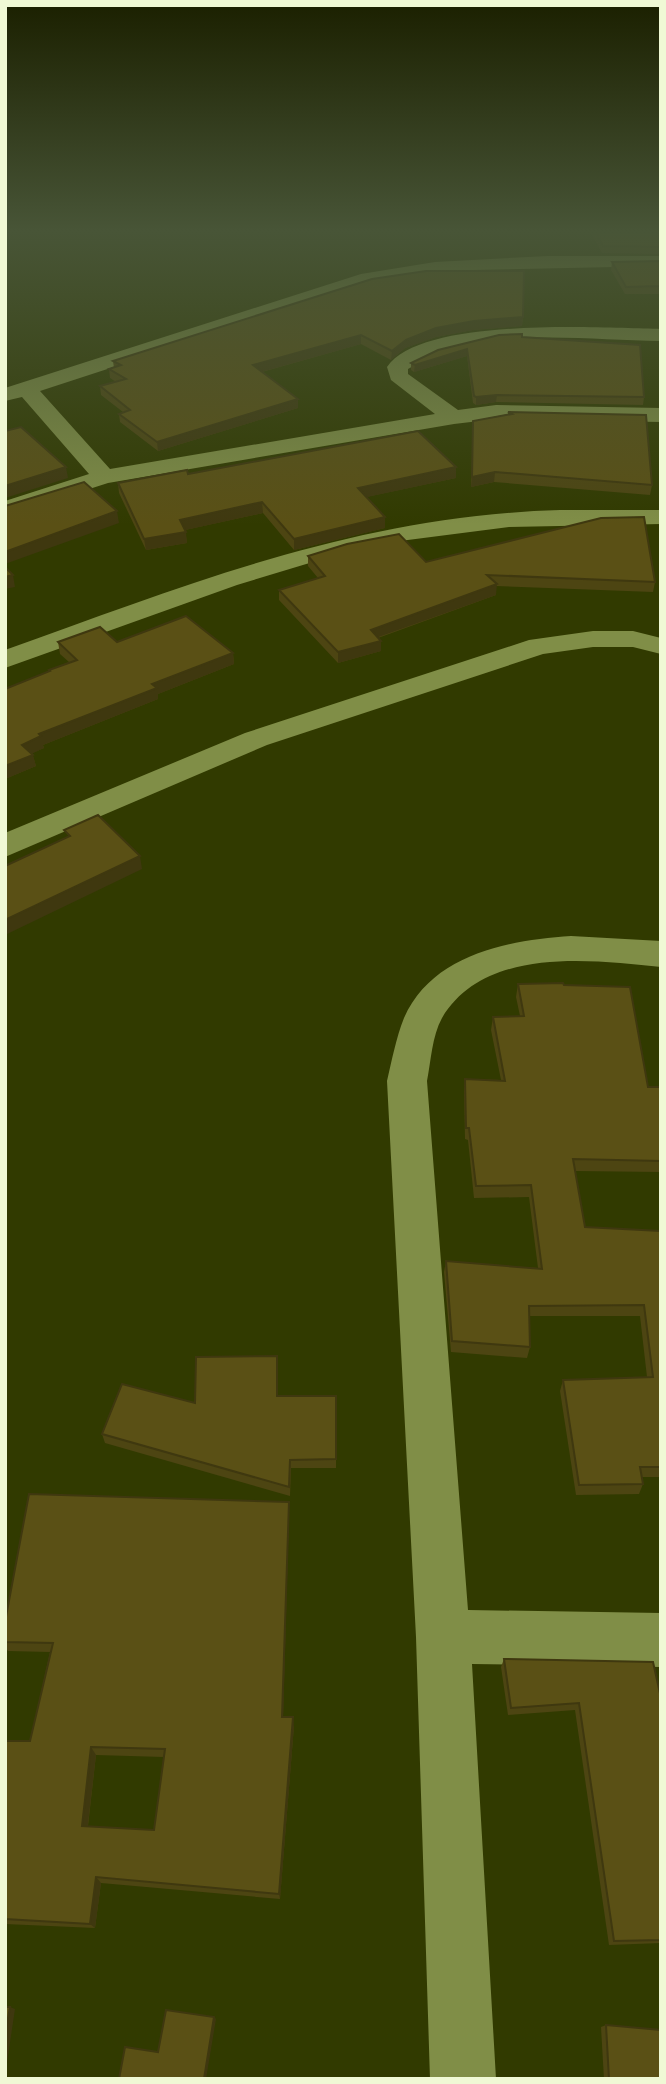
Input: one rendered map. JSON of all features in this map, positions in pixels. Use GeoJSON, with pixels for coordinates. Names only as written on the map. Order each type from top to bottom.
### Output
{"type":"FeatureCollection","features":[{"type":"Feature","properties":{"kind":"street"},"geometry":{"type":"LineString","coordinates":[[104,477],[16,392],[206,330]]}},
{"type":"Feature","properties":{"kind":"street"},"geometry":{"type":"LineString","coordinates":[[454,417],[398,376],[397,367],[407,358],[461,339],[501,335],[661,335]]}},
{"type":"Feature","properties":{"kind":"street"},"geometry":{"type":"LineString","coordinates":[[5,509],[104,477],[454,417],[496,412],[661,415]]}},
{"type":"Feature","properties":{"kind":"street"},"geometry":{"type":"LineString","coordinates":[[5,660],[285,560],[389,536],[457,524],[533,517],[661,517]]}},
{"type":"Feature","properties":{"kind":"street"},"geometry":{"type":"LineString","coordinates":[[5,846],[256,739],[539,646],[593,639],[634,639],[661,646]]}},
{"type":"Feature","properties":{"kind":"street"},"geometry":{"type":"LineString","coordinates":[[463,2079],[443,1637],[407,1081],[423,1017],[443,991],[468,972],[498,959],[535,952],[617,950],[661,954]]}},
{"type":"Feature","properties":{"kind":"street"},"geometry":{"type":"LineString","coordinates":[[443,1637],[661,1640]]}},
{"type":"Feature","properties":{"kind":"building"},"geometry":{"type":"Polygon","coordinates":[[[210,330],[430,330],[406,340],[392,351],[361,335],[253,365],[298,399],[157,442],[119,414],[130,410],[100,386],[126,379],[109,369],[121,365],[113,361],[210,330]]]}},
{"type":"Feature","properties":{"kind":"building"},"geometry":{"type":"Polygon","coordinates":[[[522,334],[522,337],[640,345],[644,397],[476,397],[467,349],[415,365],[411,363],[438,350],[499,335],[522,334]]]}},
{"type":"Feature","properties":{"kind":"building"},"geometry":{"type":"Polygon","coordinates":[[[508,412],[646,415],[652,485],[495,472],[472,477],[473,421],[512,414],[508,412]]]}},
{"type":"Feature","properties":{"kind":"building"},"geometry":{"type":"Polygon","coordinates":[[[21,427],[66,467],[5,486],[5,431],[21,427]]]}},
{"type":"Feature","properties":{"kind":"building"},"geometry":{"type":"Polygon","coordinates":[[[418,431],[456,467],[358,488],[385,517],[294,539],[262,502],[180,520],[186,532],[144,539],[118,483],[187,470],[188,474],[418,431]]]}},
{"type":"Feature","properties":{"kind":"building"},"geometry":{"type":"Polygon","coordinates":[[[84,482],[117,511],[5,552],[5,506],[84,482]]]}},
{"type":"Feature","properties":{"kind":"building"},"geometry":{"type":"Polygon","coordinates":[[[644,517],[655,582],[487,575],[497,584],[371,630],[381,641],[338,652],[279,590],[325,576],[308,556],[347,544],[399,534],[426,562],[601,518],[644,517]]]}},
{"type":"Feature","properties":{"kind":"building"},"geometry":{"type":"Polygon","coordinates":[[[5,567],[13,575],[5,577],[5,567]]]}},
{"type":"Feature","properties":{"kind":"building"},"geometry":{"type":"Polygon","coordinates":[[[186,616],[233,653],[152,684],[157,688],[39,734],[41,736],[22,745],[33,755],[5,766],[5,689],[77,660],[58,642],[100,627],[117,642],[186,616]]]}},
{"type":"Feature","properties":{"kind":"building"},"geometry":{"type":"Polygon","coordinates":[[[98,815],[140,856],[5,920],[5,866],[70,836],[64,830],[98,815]]]}},
{"type":"Feature","properties":{"kind":"building"},"geometry":{"type":"Polygon","coordinates":[[[563,983],[630,987],[648,1087],[661,1087],[661,1161],[573,1159],[585,1227],[661,1231],[661,1467],[640,1467],[643,1484],[579,1485],[563,1380],[653,1377],[644,1305],[529,1306],[530,1347],[452,1341],[446,1261],[542,1269],[531,1185],[476,1186],[469,1128],[466,1128],[465,1079],[505,1081],[493,1017],[524,1016],[518,984],[563,983]]]}},
{"type":"Feature","properties":{"kind":"building"},"geometry":{"type":"Polygon","coordinates":[[[277,1356],[277,1396],[336,1396],[336,1459],[290,1460],[289,1487],[102,1434],[122,1384],[195,1403],[196,1357],[277,1356]]]}},
{"type":"Feature","properties":{"kind":"building"},"geometry":{"type":"Polygon","coordinates":[[[29,1494],[289,1502],[282,1717],[293,1717],[279,1894],[96,1877],[90,1924],[5,1919],[5,1741],[30,1741],[53,1643],[5,1642],[5,1622],[29,1494]],[[91,1747],[82,1826],[154,1830],[165,1749],[91,1747]]]}},
{"type":"Feature","properties":{"kind":"building"},"geometry":{"type":"Polygon","coordinates":[[[504,1659],[653,1662],[661,1698],[661,1940],[614,1941],[579,1703],[511,1708],[504,1659]]]}},
{"type":"Feature","properties":{"kind":"building"},"geometry":{"type":"Polygon","coordinates":[[[5,2007],[10,2007],[5,2035],[5,2007]]]}},
{"type":"Feature","properties":{"kind":"building"},"geometry":{"type":"Polygon","coordinates":[[[166,2010],[214,2017],[204,2079],[119,2079],[125,2047],[158,2052],[166,2010]]]}},
{"type":"Feature","properties":{"kind":"building"},"geometry":{"type":"Polygon","coordinates":[[[606,2025],[661,2030],[661,2079],[609,2079],[606,2025]]]}}]}
